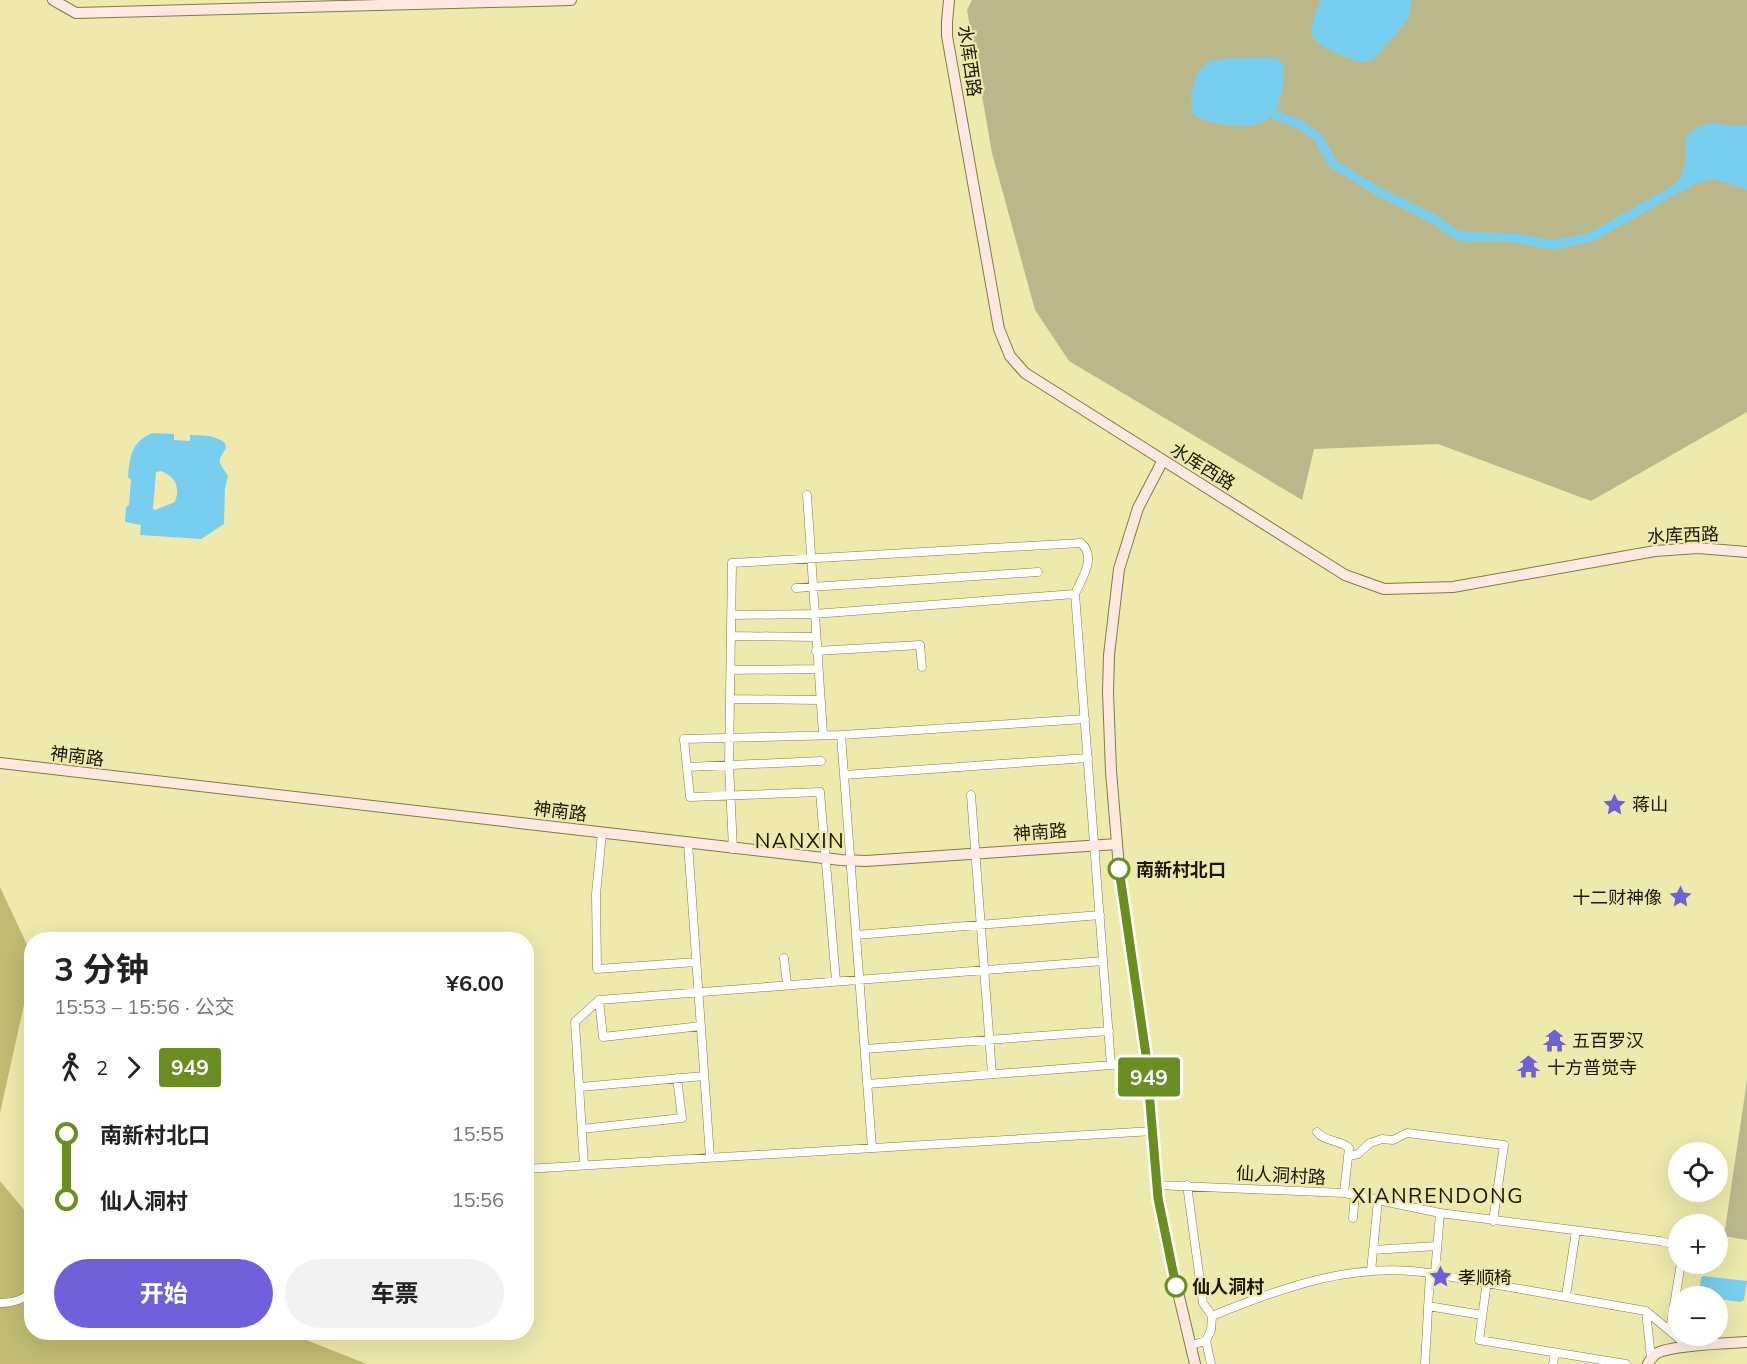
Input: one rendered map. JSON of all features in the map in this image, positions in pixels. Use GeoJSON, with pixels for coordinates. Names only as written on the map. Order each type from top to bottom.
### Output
{"type":"FeatureCollection","features":[{"type":"Feature","properties":{"kind":"street"},"geometry":{"type":"LineString","coordinates":[[53,0],[76,13],[179,5],[571,0]]}},
{"type":"Feature","properties":{"kind":"street","name":"水库西路"},"geometry":{"type":"LineString","coordinates":[[950,0],[947,36],[999,329],[1010,356],[1025,373],[1345,575],[1384,590],[1453,587],[1655,551],[1698,548],[1747,552]]}},
{"type":"Feature","properties":{"kind":"street"},"geometry":{"type":"LineString","coordinates":[[1163,460],[1138,508],[1119,569],[1113,605],[1108,692],[1117,844],[1147,1062],[1156,1185],[1166,1242],[1195,1364]]}},
{"type":"Feature","properties":{"kind":"street"},"geometry":{"type":"LineString","coordinates":[[807,495],[823,734]]}},
{"type":"Feature","properties":{"kind":"street"},"geometry":{"type":"LineString","coordinates":[[733,849],[729,796],[732,563],[1081,543],[1088,549],[1090,558],[1075,594],[1111,1065]]}},
{"type":"Feature","properties":{"kind":"street"},"geometry":{"type":"LineString","coordinates":[[796,588],[1038,572]]}},
{"type":"Feature","properties":{"kind":"street"},"geometry":{"type":"LineString","coordinates":[[732,615],[814,614],[1075,594]]}},
{"type":"Feature","properties":{"kind":"street"},"geometry":{"type":"LineString","coordinates":[[732,636],[815,637]]}},
{"type":"Feature","properties":{"kind":"street"},"geometry":{"type":"LineString","coordinates":[[816,651],[920,645],[922,667]]}},
{"type":"Feature","properties":{"kind":"street"},"geometry":{"type":"LineString","coordinates":[[731,670],[818,669]]}},
{"type":"Feature","properties":{"kind":"street"},"geometry":{"type":"LineString","coordinates":[[730,699],[820,700]]}},
{"type":"Feature","properties":{"kind":"street"},"geometry":{"type":"LineString","coordinates":[[836,981],[820,792],[690,797],[684,739],[729,736],[841,735],[1085,719]]}},
{"type":"Feature","properties":{"kind":"street"},"geometry":{"type":"LineString","coordinates":[[841,735],[872,1148]]}},
{"type":"Feature","properties":{"kind":"street"},"geometry":{"type":"LineString","coordinates":[[844,775],[1088,758]]}},
{"type":"Feature","properties":{"kind":"street"},"geometry":{"type":"LineString","coordinates":[[687,767],[821,761]]}},
{"type":"Feature","properties":{"kind":"street","name":"神南路"},"geometry":{"type":"LineString","coordinates":[[0,763],[851,861],[1117,844]]}},
{"type":"Feature","properties":{"kind":"street"},"geometry":{"type":"LineString","coordinates":[[971,795],[992,1074]]}},
{"type":"Feature","properties":{"kind":"street"},"geometry":{"type":"LineString","coordinates":[[602,832],[596,894],[597,969],[696,962]]}},
{"type":"Feature","properties":{"kind":"street"},"geometry":{"type":"LineString","coordinates":[[688,843],[710,1157]]}},
{"type":"Feature","properties":{"kind":"street"},"geometry":{"type":"LineString","coordinates":[[856,935],[1100,915]]}},
{"type":"Feature","properties":{"kind":"street"},"geometry":{"type":"LineString","coordinates":[[784,958],[787,985]]}},
{"type":"Feature","properties":{"kind":"street"},"geometry":{"type":"LineString","coordinates":[[585,1165],[575,1022],[599,1000],[1104,961]]}},
{"type":"Feature","properties":{"kind":"street"},"geometry":{"type":"LineString","coordinates":[[599,1000],[603,1037],[701,1026]]}},
{"type":"Feature","properties":{"kind":"street"},"geometry":{"type":"LineString","coordinates":[[865,1049],[1109,1031]]}},
{"type":"Feature","properties":{"kind":"street"},"geometry":{"type":"LineString","coordinates":[[867,1084],[1147,1062]]}},
{"type":"Feature","properties":{"kind":"street"},"geometry":{"type":"LineString","coordinates":[[579,1087],[704,1076]]}},
{"type":"Feature","properties":{"kind":"street"},"geometry":{"type":"LineString","coordinates":[[582,1129],[681,1118],[677,1078]]}},
{"type":"Feature","properties":{"kind":"street"},"geometry":{"type":"LineString","coordinates":[[534,1168],[1153,1131]]}},
{"type":"Feature","properties":{"kind":"street"},"geometry":{"type":"LineString","coordinates":[[1317,1132],[1320,1136],[1344,1144],[1348,1148],[1344,1193]]}},
{"type":"Feature","properties":{"kind":"street"},"geometry":{"type":"LineString","coordinates":[[1349,1156],[1358,1154],[1370,1143],[1382,1139],[1393,1140],[1407,1133],[1504,1145],[1493,1221]]}},
{"type":"Feature","properties":{"kind":"street","name":"仙人洞村路"},"geometry":{"type":"LineString","coordinates":[[1156,1185],[1344,1193],[1440,1213],[1668,1243]]}},
{"type":"Feature","properties":{"kind":"street"},"geometry":{"type":"LineString","coordinates":[[1186,1185],[1203,1303],[1212,1316],[1211,1330],[1206,1341],[1211,1364]]}},
{"type":"Feature","properties":{"kind":"street"},"geometry":{"type":"LineString","coordinates":[[1353,1218],[1354,1195]]}},
{"type":"Feature","properties":{"kind":"street"},"geometry":{"type":"LineString","coordinates":[[1371,1271],[1378,1200]]}},
{"type":"Feature","properties":{"kind":"street"},"geometry":{"type":"LineString","coordinates":[[1425,1364],[1428,1306],[1440,1213]]}},
{"type":"Feature","properties":{"kind":"street"},"geometry":{"type":"LineString","coordinates":[[1566,1296],[1576,1231]]}},
{"type":"Feature","properties":{"kind":"street"},"geometry":{"type":"LineString","coordinates":[[1373,1250],[1437,1246]]}},
{"type":"Feature","properties":{"kind":"street"},"geometry":{"type":"LineString","coordinates":[[1212,1316],[1294,1285],[1322,1278],[1390,1269],[1487,1281],[1647,1311],[1668,1327]]}},
{"type":"Feature","properties":{"kind":"street"},"geometry":{"type":"LineString","coordinates":[[1487,1281],[1479,1340],[1626,1364]]}},
{"type":"Feature","properties":{"kind":"street"},"geometry":{"type":"LineString","coordinates":[[0,1303],[24,1297]]}},
{"type":"Feature","properties":{"kind":"street"},"geometry":{"type":"LineString","coordinates":[[1428,1306],[1482,1316]]}},
{"type":"Feature","properties":{"kind":"street"},"geometry":{"type":"LineString","coordinates":[[1647,1311],[1650,1361]]}},
{"type":"Feature","properties":{"kind":"street"},"geometry":{"type":"LineString","coordinates":[[1191,1345],[1206,1341]]}},
{"type":"Feature","properties":{"kind":"street"},"geometry":{"type":"LineString","coordinates":[[1650,1361],[1658,1353],[1690,1347],[1747,1342]]}},
{"type":"Feature","properties":{"kind":"street"},"geometry":{"type":"LineString","coordinates":[[1553,1364],[1555,1353]]}},
{"type":"Feature","properties":{"kind":"shaded area"},"geometry":{"type":"Polygon","coordinates":[[[972,0],[1747,0],[1747,412],[1591,501],[1438,444],[1314,449],[1302,500],[1069,361],[1035,310],[992,153],[967,10],[972,0]]]}},
{"type":"Feature","properties":{"kind":"shaded area"},"geometry":{"type":"Polygon","coordinates":[[[0,887],[24,938],[24,1005],[0,1113],[0,887]]]}},
{"type":"Feature","properties":{"kind":"shaded area"},"geometry":{"type":"Polygon","coordinates":[[[1747,1080],[1747,1240],[1728,1237],[1727,1214],[1747,1080]]]}},
{"type":"Feature","properties":{"kind":"shaded area"},"geometry":{"type":"Polygon","coordinates":[[[0,1181],[24,1210],[24,1340],[306,1340],[367,1364],[0,1364],[0,1181]]]}},
{"type":"Feature","properties":{"kind":"water"},"geometry":{"type":"Polygon","coordinates":[[[1321,0],[1411,0],[1410,14],[1406,22],[1374,59],[1362,63],[1324,47],[1313,37],[1312,24],[1321,0]]]}},
{"type":"Feature","properties":{"kind":"water"},"geometry":{"type":"Polygon","coordinates":[[[1277,58],[1284,67],[1281,94],[1278,105],[1264,121],[1254,125],[1227,125],[1208,121],[1192,113],[1191,100],[1196,77],[1210,62],[1224,59],[1277,58]]]}},
{"type":"Feature","properties":{"kind":"water"},"geometry":{"type":"Polygon","coordinates":[[[1711,123],[1747,125],[1747,190],[1714,179],[1695,184],[1681,193],[1673,186],[1681,176],[1684,167],[1686,140],[1697,128],[1711,123]]]}},
{"type":"Feature","properties":{"kind":"water"},"geometry":{"type":"Polygon","coordinates":[[[152,433],[174,434],[174,440],[190,441],[190,435],[204,435],[217,438],[225,443],[226,448],[220,460],[228,476],[225,488],[224,524],[201,539],[140,535],[141,525],[125,522],[126,507],[129,505],[131,480],[128,477],[131,457],[136,446],[152,433]],[[161,471],[156,472],[153,509],[155,510],[175,502],[177,492],[173,479],[161,471]]]}},
{"type":"Feature","properties":{"kind":"water"},"geometry":{"type":"Polygon","coordinates":[[[1703,1276],[1747,1281],[1744,1300],[1740,1302],[1728,1300],[1728,1286],[1700,1286],[1703,1276]]]}},
{"type":"Feature","properties":{"kind":"waterway"},"geometry":{"type":"LineString","coordinates":[[1274,114],[1302,126],[1318,137],[1333,164],[1379,192],[1432,218],[1458,236],[1515,238],[1553,245],[1591,237],[1676,189]]}},
{"type":"Feature","properties":{"kind":"bus line","name":"949"},"geometry":{"type":"LineString","coordinates":[[1119,869],[1142,1015],[1150,1084],[1156,1185],[1176,1286]]}},
{"type":"Feature","properties":{"kind":"place","name":"蒋山"},"geometry":{"type":"Point","coordinates":[1614,804]}},
{"type":"Feature","properties":{"kind":"place","name":"南新村北口"},"geometry":{"type":"Point","coordinates":[1119,869]}},
{"type":"Feature","properties":{"kind":"place","name":"十二财神像"},"geometry":{"type":"Point","coordinates":[1680,897]}},
{"type":"Feature","properties":{"kind":"place","name":"五百罗汉"},"geometry":{"type":"Point","coordinates":[1554,1040]}},
{"type":"Feature","properties":{"kind":"place","name":"十方普觉寺"},"geometry":{"type":"Point","coordinates":[1529,1067]}},
{"type":"Feature","properties":{"kind":"place","name":"孝顺椅"},"geometry":{"type":"Point","coordinates":[1440,1277]}},
{"type":"Feature","properties":{"kind":"place","name":"仙人洞村"},"geometry":{"type":"Point","coordinates":[1176,1286]}},
{"type":"Feature","properties":{"kind":"district","name":"NANXIN"},"geometry":{"type":"Point","coordinates":[800,840]}},
{"type":"Feature","properties":{"kind":"district","name":"XIANRENDONG"},"geometry":{"type":"Point","coordinates":[1438,1195]}}]}
